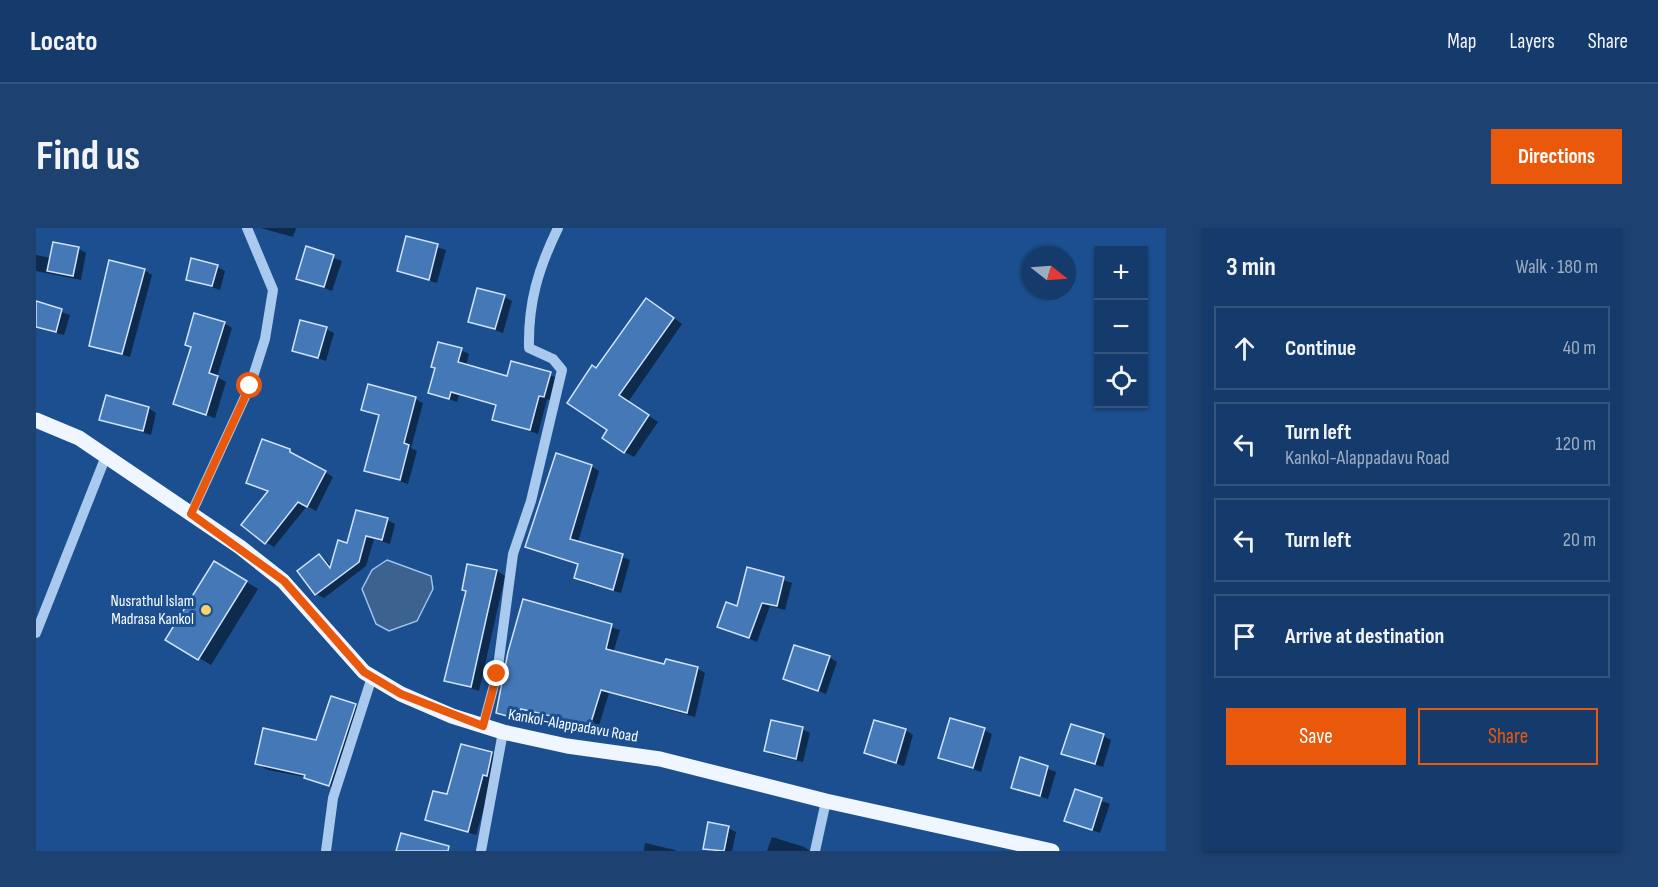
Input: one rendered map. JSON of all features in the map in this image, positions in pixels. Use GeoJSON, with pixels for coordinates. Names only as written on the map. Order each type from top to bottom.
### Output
{"type":"FeatureCollection","features":[{"type":"Feature","properties":{"kind":"main road","name":"Kankol-Alappadavu Road"},"geometry":{"type":"LineString","coordinates":[[36,420],[79,438],[284,581],[364,672],[401,694],[503,732],[567,746],[660,759],[826,801],[1052,851]]}},
{"type":"Feature","properties":{"kind":"street"},"geometry":{"type":"LineString","coordinates":[[191,514],[250,386],[265,339],[273,290],[247,228]]}},
{"type":"Feature","properties":{"kind":"street"},"geometry":{"type":"LineString","coordinates":[[483,726],[497,674],[513,554],[531,501],[562,370],[553,358],[529,348],[528,313],[545,255],[558,228]]}},
{"type":"Feature","properties":{"kind":"street"},"geometry":{"type":"LineString","coordinates":[[36,633],[106,456]]}},
{"type":"Feature","properties":{"kind":"street"},"geometry":{"type":"LineString","coordinates":[[326,851],[333,798],[372,677]]}},
{"type":"Feature","properties":{"kind":"street"},"geometry":{"type":"LineString","coordinates":[[481,851],[503,732]]}},
{"type":"Feature","properties":{"kind":"street"},"geometry":{"type":"LineString","coordinates":[[815,851],[826,801]]}},
{"type":"Feature","properties":{"kind":"water"},"geometry":{"type":"Polygon","coordinates":[[[387,560],[431,576],[433,589],[417,621],[389,631],[376,624],[362,589],[372,570],[387,560]]]}},
{"type":"Feature","properties":{"kind":"building"},"geometry":{"type":"Polygon","coordinates":[[[406,236],[438,244],[429,280],[397,271],[406,236]]]}},
{"type":"Feature","properties":{"kind":"building"},"geometry":{"type":"Polygon","coordinates":[[[53,242],[79,247],[73,276],[47,271],[53,242]]]}},
{"type":"Feature","properties":{"kind":"building"},"geometry":{"type":"Polygon","coordinates":[[[306,246],[334,255],[324,287],[296,279],[306,246]]]}},
{"type":"Feature","properties":{"kind":"building"},"geometry":{"type":"Polygon","coordinates":[[[191,258],[218,265],[212,286],[186,280],[191,258]]]}},
{"type":"Feature","properties":{"kind":"building"},"geometry":{"type":"Polygon","coordinates":[[[109,260],[145,269],[122,354],[89,346],[109,260]]]}},
{"type":"Feature","properties":{"kind":"building"},"geometry":{"type":"Polygon","coordinates":[[[477,288],[505,295],[495,329],[468,322],[477,288]]]}},
{"type":"Feature","properties":{"kind":"building"},"geometry":{"type":"Polygon","coordinates":[[[646,298],[674,318],[619,395],[649,415],[624,453],[602,438],[607,430],[567,403],[592,365],[596,368],[646,298]]]}},
{"type":"Feature","properties":{"kind":"building"},"geometry":{"type":"Polygon","coordinates":[[[36,301],[62,309],[56,332],[36,327],[36,301]]]}},
{"type":"Feature","properties":{"kind":"building"},"geometry":{"type":"Polygon","coordinates":[[[194,313],[225,322],[209,373],[218,376],[206,415],[173,404],[191,347],[185,345],[194,313]]]}},
{"type":"Feature","properties":{"kind":"building"},"geometry":{"type":"Polygon","coordinates":[[[300,320],[327,327],[318,358],[292,351],[300,320]]]}},
{"type":"Feature","properties":{"kind":"building"},"geometry":{"type":"Polygon","coordinates":[[[438,342],[462,348],[458,362],[507,376],[511,361],[551,372],[544,397],[539,396],[530,430],[492,420],[496,405],[451,392],[449,399],[428,393],[435,368],[431,367],[438,342]]]}},
{"type":"Feature","properties":{"kind":"building"},"geometry":{"type":"Polygon","coordinates":[[[368,384],[416,397],[404,443],[409,445],[400,480],[364,471],[379,415],[361,410],[368,384]]]}},
{"type":"Feature","properties":{"kind":"building"},"geometry":{"type":"Polygon","coordinates":[[[106,395],[149,407],[143,431],[99,420],[106,395]]]}},
{"type":"Feature","properties":{"kind":"building"},"geometry":{"type":"Polygon","coordinates":[[[262,439],[290,449],[290,452],[326,471],[307,507],[298,502],[265,544],[241,525],[268,491],[246,483],[262,439]]]}},
{"type":"Feature","properties":{"kind":"building"},"geometry":{"type":"Polygon","coordinates":[[[556,453],[592,465],[570,539],[623,554],[613,590],[574,578],[578,564],[525,547],[556,453]]]}},
{"type":"Feature","properties":{"kind":"building"},"geometry":{"type":"Polygon","coordinates":[[[356,510],[388,518],[382,540],[366,536],[359,562],[315,595],[297,571],[319,554],[330,568],[338,540],[347,543],[356,510]]]}},
{"type":"Feature","properties":{"kind":"building","name":"Nusrathul Islam Madrasa Kankol"},"geometry":{"type":"Polygon","coordinates":[[[214,561],[247,581],[198,660],[165,640],[214,561]]]}},
{"type":"Feature","properties":{"kind":"building"},"geometry":{"type":"Polygon","coordinates":[[[467,564],[497,570],[471,687],[444,681],[466,591],[462,590],[467,564]]]}},
{"type":"Feature","properties":{"kind":"building"},"geometry":{"type":"Polygon","coordinates":[[[747,567],[784,577],[777,606],[762,603],[749,638],[717,627],[726,602],[737,606],[747,567]]]}},
{"type":"Feature","properties":{"kind":"building"},"geometry":{"type":"Polygon","coordinates":[[[523,599],[612,624],[606,649],[664,664],[666,659],[698,667],[687,713],[601,690],[588,732],[557,723],[559,718],[521,709],[518,719],[496,713],[508,652],[523,599]]]}},
{"type":"Feature","properties":{"kind":"building"},"geometry":{"type":"Polygon","coordinates":[[[794,645],[830,656],[818,691],[783,679],[794,645]]]}},
{"type":"Feature","properties":{"kind":"building"},"geometry":{"type":"Polygon","coordinates":[[[331,696],[356,704],[329,786],[304,778],[305,775],[255,764],[263,728],[316,740],[331,696]]]}},
{"type":"Feature","properties":{"kind":"building"},"geometry":{"type":"Polygon","coordinates":[[[950,718],[985,728],[973,768],[938,758],[950,718]]]}},
{"type":"Feature","properties":{"kind":"building"},"geometry":{"type":"Polygon","coordinates":[[[771,720],[803,727],[796,759],[764,751],[771,720]]]}},
{"type":"Feature","properties":{"kind":"building"},"geometry":{"type":"Polygon","coordinates":[[[874,720],[906,729],[896,763],[864,753],[874,720]]]}},
{"type":"Feature","properties":{"kind":"building"},"geometry":{"type":"Polygon","coordinates":[[[1071,724],[1104,734],[1095,764],[1061,754],[1071,724]]]}},
{"type":"Feature","properties":{"kind":"building"},"geometry":{"type":"Polygon","coordinates":[[[461,744],[492,752],[487,776],[483,775],[468,832],[425,820],[433,791],[447,794],[461,744]]]}},
{"type":"Feature","properties":{"kind":"building"},"geometry":{"type":"Polygon","coordinates":[[[1020,757],[1048,766],[1040,796],[1011,788],[1020,757]]]}},
{"type":"Feature","properties":{"kind":"building"},"geometry":{"type":"Polygon","coordinates":[[[1075,789],[1102,798],[1092,830],[1064,821],[1075,789]]]}},
{"type":"Feature","properties":{"kind":"building"},"geometry":{"type":"Polygon","coordinates":[[[708,822],[729,826],[724,851],[703,849],[708,822]]]}},
{"type":"Feature","properties":{"kind":"building"},"geometry":{"type":"Polygon","coordinates":[[[401,833],[449,846],[448,851],[396,851],[401,833]]]}},
{"type":"Feature","properties":{"kind":"place","name":"Nusrathul Islam Madrasa Kankol"},"geometry":{"type":"Point","coordinates":[206,610]}},
{"type":"Feature","properties":{"kind":"route"},"geometry":{"type":"LineString","coordinates":[[250,386],[191,514],[240,547],[284,581],[364,672],[401,694],[452,716],[483,726],[497,674]]}}]}
